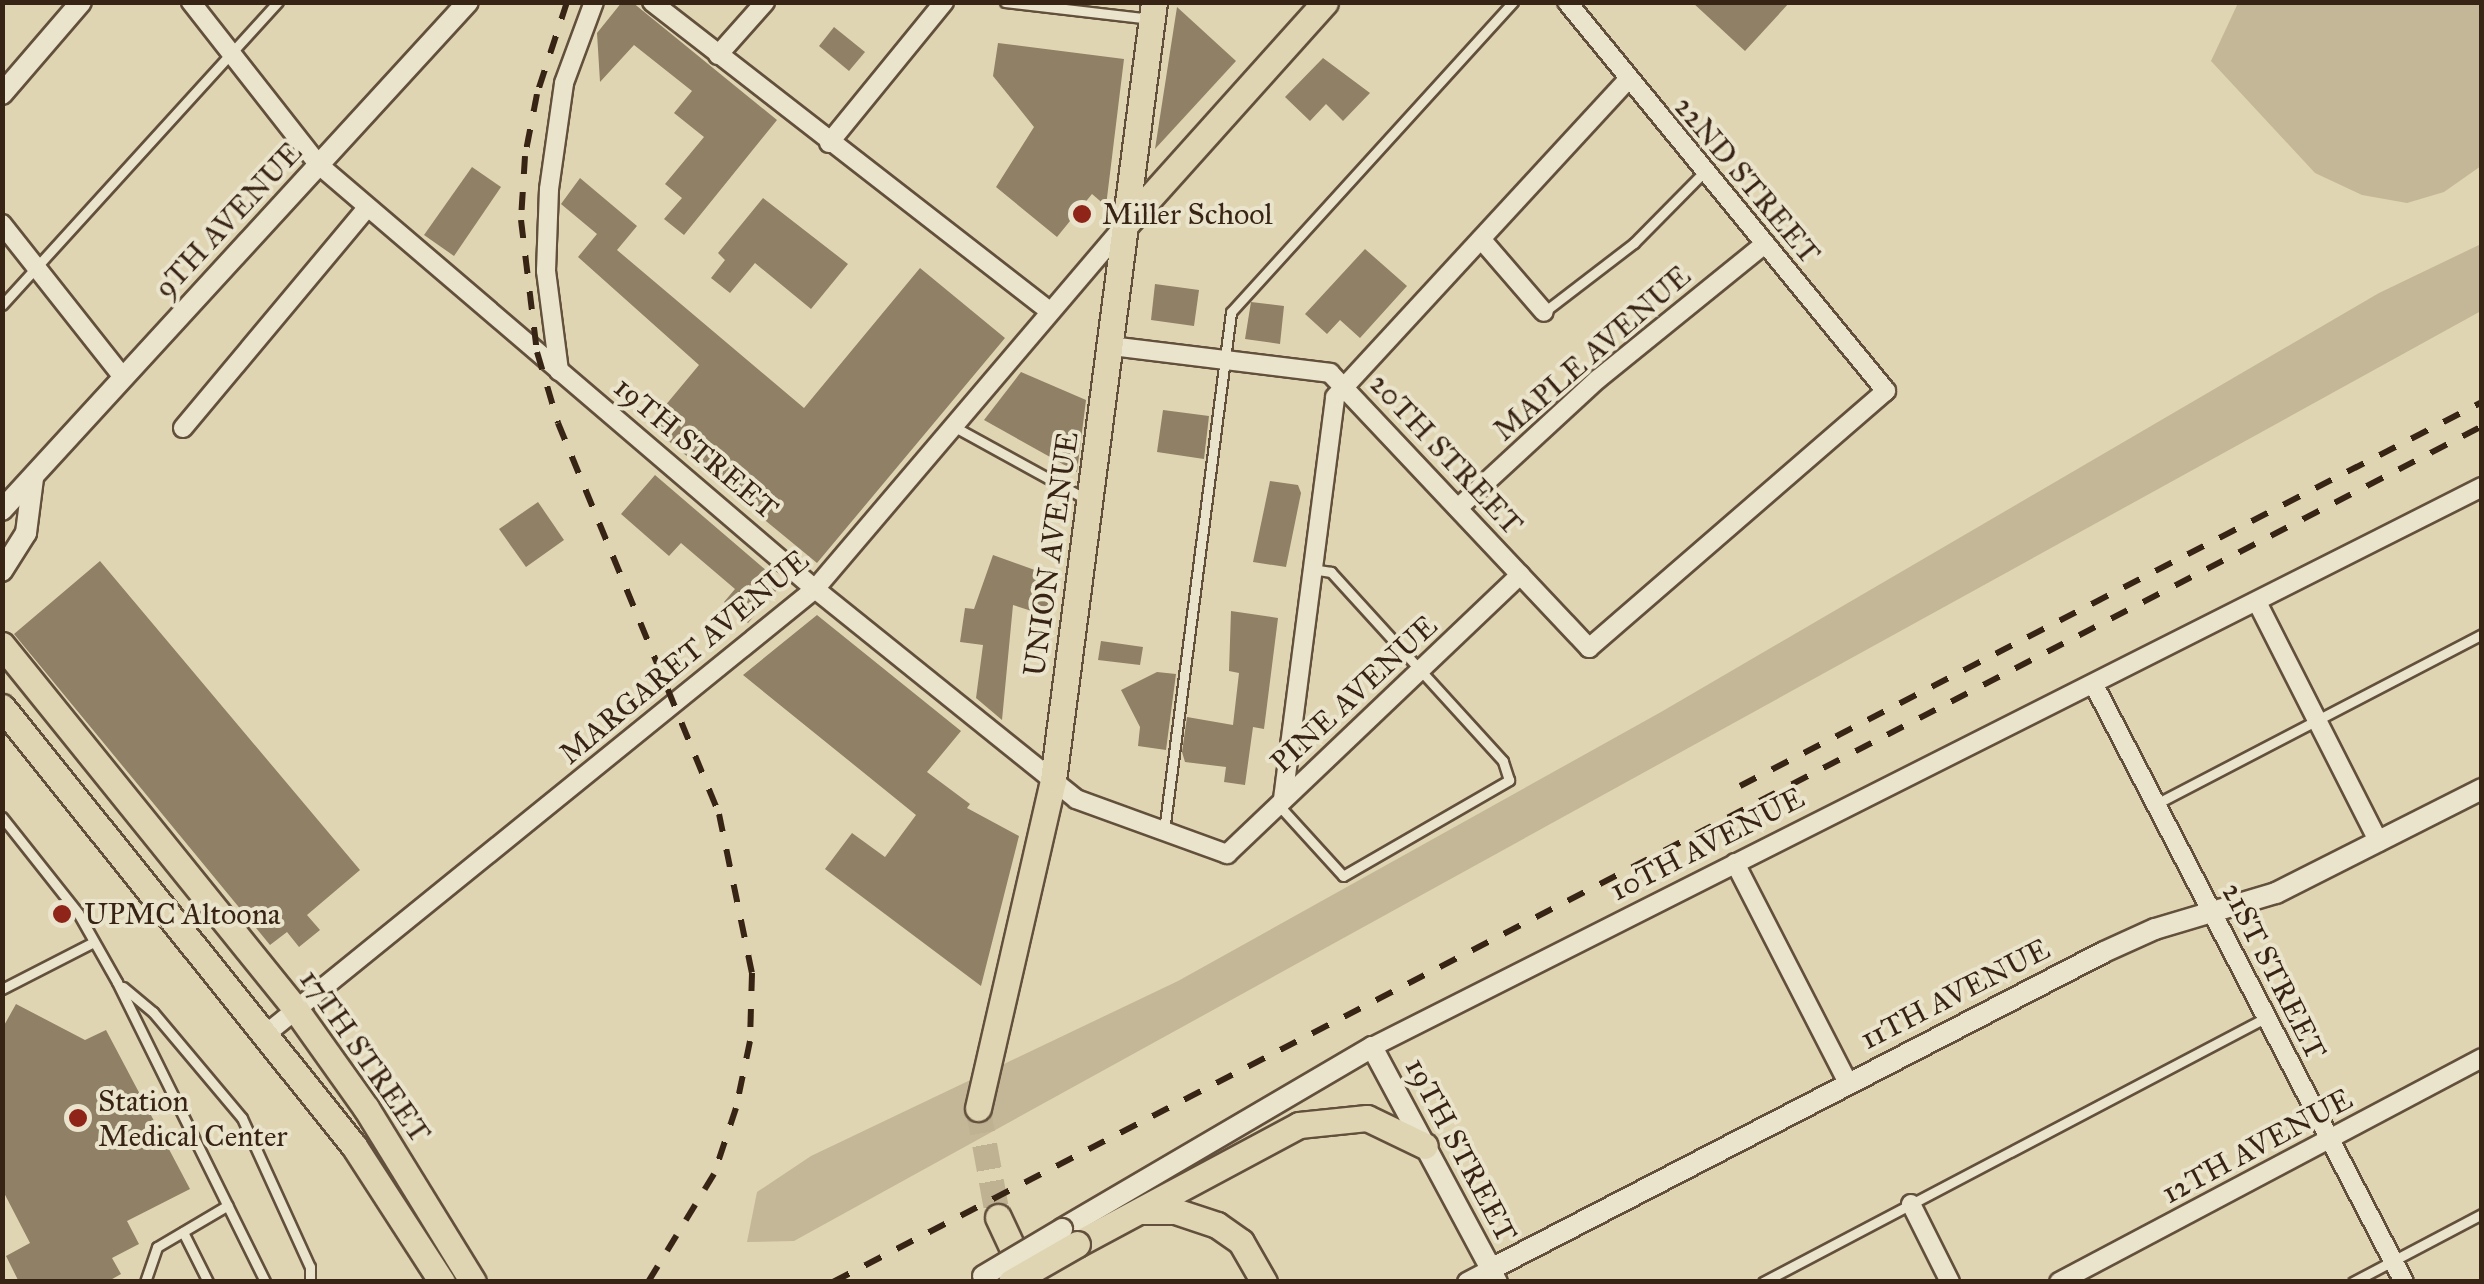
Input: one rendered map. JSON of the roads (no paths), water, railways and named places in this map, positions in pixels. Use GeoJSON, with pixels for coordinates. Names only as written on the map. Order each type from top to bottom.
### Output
{"type":"FeatureCollection","features":[{"type":"Feature","properties":{"kind":"main road"},"geometry":{"type":"LineString","coordinates":[[1126,224],[1325,2]]}},
{"type":"Feature","properties":{"kind":"main road","name":"UNION AVENUE"},"geometry":{"type":"LineString","coordinates":[[978,1108],[1054,780],[1153,11]]}},
{"type":"Feature","properties":{"kind":"main road","name":"17TH STREET"},"geometry":{"type":"LineString","coordinates":[[2,645],[296,1010],[376,1124],[472,1282]]}},
{"type":"Feature","properties":{"kind":"main road","name":"17TH STREET"},"geometry":{"type":"LineString","coordinates":[[2,707],[354,1146],[442,1282]]}},
{"type":"Feature","properties":{"kind":"main road"},"geometry":{"type":"LineString","coordinates":[[1011,1282],[1069,1236],[1136,1211],[1262,1142],[1320,1119],[1367,1118],[1425,1146]]}},
{"type":"Feature","properties":{"kind":"main road"},"geometry":{"type":"LineString","coordinates":[[1136,1211],[1174,1212],[1217,1225],[1241,1242],[1264,1282]]}},
{"type":"Feature","properties":{"kind":"main road"},"geometry":{"type":"LineString","coordinates":[[998,1217],[1028,1282]]}},
{"type":"Feature","properties":{"kind":"street"},"geometry":{"type":"LineString","coordinates":[[2,94],[80,2]]}},
{"type":"Feature","properties":{"kind":"street","name":"19TH STREET"},"geometry":{"type":"LineString","coordinates":[[191,2],[319,165],[816,589],[1076,800],[1227,854]]}},
{"type":"Feature","properties":{"kind":"street","name":"9TH AVENUE"},"geometry":{"type":"LineString","coordinates":[[2,510],[468,2]]}},
{"type":"Feature","properties":{"kind":"street"},"geometry":{"type":"LineString","coordinates":[[559,371],[546,271],[549,189],[564,83],[594,2]]}},
{"type":"Feature","properties":{"kind":"street"},"geometry":{"type":"LineString","coordinates":[[652,2],[1048,310]]}},
{"type":"Feature","properties":{"kind":"street"},"geometry":{"type":"LineString","coordinates":[[718,55],[766,2]]}},
{"type":"Feature","properties":{"kind":"street"},"geometry":{"type":"LineString","coordinates":[[829,143],[944,2]]}},
{"type":"Feature","properties":{"kind":"street","name":"22ND STREET"},"geometry":{"type":"LineString","coordinates":[[1567,2],[1886,391],[1588,648]]}},
{"type":"Feature","properties":{"kind":"street"},"geometry":{"type":"LineString","coordinates":[[1283,800],[1335,397],[1628,80]]}},
{"type":"Feature","properties":{"kind":"street"},"geometry":{"type":"LineString","coordinates":[[183,428],[367,208]]}},
{"type":"Feature","properties":{"kind":"street"},"geometry":{"type":"LineString","coordinates":[[2,224],[123,377]]}},
{"type":"Feature","properties":{"kind":"street","name":"MARGARET AVENUE"},"geometry":{"type":"LineString","coordinates":[[266,1034],[816,589],[1048,310],[1126,224]]}},
{"type":"Feature","properties":{"kind":"street"},"geometry":{"type":"LineString","coordinates":[[1482,239],[1544,312]]}},
{"type":"Feature","properties":{"kind":"street","name":"MAPLE AVENUE"},"geometry":{"type":"LineString","coordinates":[[1458,508],[1598,379],[1765,244]]}},
{"type":"Feature","properties":{"kind":"street","name":"20TH STREET"},"geometry":{"type":"LineString","coordinates":[[1111,346],[1330,373],[1588,648]]}},
{"type":"Feature","properties":{"kind":"street"},"geometry":{"type":"LineString","coordinates":[[2,571],[26,532],[33,478]]}},
{"type":"Feature","properties":{"kind":"street","name":"10TH AVENUE"},"geometry":{"type":"LineString","coordinates":[[979,1279],[1069,1236],[1372,1048],[2482,487]]}},
{"type":"Feature","properties":{"kind":"street","name":"PINE AVENUE"},"geometry":{"type":"LineString","coordinates":[[1227,854],[1520,575]]}},
{"type":"Feature","properties":{"kind":"street"},"geometry":{"type":"LineString","coordinates":[[2257,602],[2379,842]]}},
{"type":"Feature","properties":{"kind":"street","name":"21ST STREET"},"geometry":{"type":"LineString","coordinates":[[2094,685],[2404,1282]]}},
{"type":"Feature","properties":{"kind":"street","name":"11TH AVENUE"},"geometry":{"type":"LineString","coordinates":[[1467,1282],[1494,1275],[1848,1081],[2121,944],[2212,910],[2276,893],[2482,789]]}},
{"type":"Feature","properties":{"kind":"street"},"geometry":{"type":"LineString","coordinates":[[1735,863],[1848,1081]]}},
{"type":"Feature","properties":{"kind":"street","name":"19TH STREET"},"geometry":{"type":"LineString","coordinates":[[1372,1048],[1494,1275]]}},
{"type":"Feature","properties":{"kind":"street","name":"12TH AVENUE"},"geometry":{"type":"LineString","coordinates":[[2059,1282],[2482,1058]]}},
{"type":"Feature","properties":{"kind":"street"},"geometry":{"type":"LineString","coordinates":[[1911,1204],[1950,1282]]}},
{"type":"Feature","properties":{"kind":"lane"},"geometry":{"type":"LineString","coordinates":[[2,305],[278,2]]}},
{"type":"Feature","properties":{"kind":"lane"},"geometry":{"type":"LineString","coordinates":[[1005,2],[1153,11]]}},
{"type":"Feature","properties":{"kind":"lane"},"geometry":{"type":"LineString","coordinates":[[1164,832],[1225,360],[1239,300],[1513,2]]}},
{"type":"Feature","properties":{"kind":"lane"},"geometry":{"type":"LineString","coordinates":[[1544,312],[1634,243],[1705,171]]}},
{"type":"Feature","properties":{"kind":"lane"},"geometry":{"type":"LineString","coordinates":[[951,425],[1091,502]]}},
{"type":"Feature","properties":{"kind":"lane"},"geometry":{"type":"LineString","coordinates":[[1283,800],[1283,810],[1342,876],[1501,789],[1509,780],[1503,761],[1331,572],[1313,569]]}},
{"type":"Feature","properties":{"kind":"lane"},"geometry":{"type":"LineString","coordinates":[[2156,804],[2482,634]]}},
{"type":"Feature","properties":{"kind":"lane"},"geometry":{"type":"LineString","coordinates":[[2,818],[94,942],[117,982],[265,1282]]}},
{"type":"Feature","properties":{"kind":"lane"},"geometry":{"type":"LineString","coordinates":[[2,989],[94,942]]}},
{"type":"Feature","properties":{"kind":"lane"},"geometry":{"type":"LineString","coordinates":[[117,982],[153,1012],[242,1118],[310,1267],[310,1282]]}},
{"type":"Feature","properties":{"kind":"lane"},"geometry":{"type":"LineString","coordinates":[[1763,1282],[2267,1018]]}},
{"type":"Feature","properties":{"kind":"lane"},"geometry":{"type":"LineString","coordinates":[[146,1282],[157,1247],[228,1206]]}},
{"type":"Feature","properties":{"kind":"lane"},"geometry":{"type":"LineString","coordinates":[[2352,1282],[2482,1214]]}},
{"type":"Feature","properties":{"kind":"lane"},"geometry":{"type":"LineString","coordinates":[[183,1232],[208,1282]]}},
{"type":"Feature","properties":{"kind":"tunnel"},"geometry":{"type":"LineString","coordinates":[[978,1108],[998,1217]]}},
{"type":"Feature","properties":{"kind":"railway"},"geometry":{"type":"LineString","coordinates":[[567,2],[537,94],[525,156],[521,220],[537,352],[558,423],[719,814],[752,973],[750,1041],[736,1108],[714,1174],[648,1282]]}},
{"type":"Feature","properties":{"kind":"railway"},"geometry":{"type":"LineString","coordinates":[[1740,786],[2482,402]]}},
{"type":"Feature","properties":{"kind":"railway"},"geometry":{"type":"LineString","coordinates":[[833,1282],[2482,426]]}},
{"type":"Feature","properties":{"kind":"place","name":"Miller School"},"geometry":{"type":"Point","coordinates":[1082,214]}},
{"type":"Feature","properties":{"kind":"place","name":"UPMC Altoona"},"geometry":{"type":"Point","coordinates":[62,914]}},
{"type":"Feature","properties":{"kind":"place","name":"Station Medical Center"},"geometry":{"type":"Point","coordinates":[78,1118]}}]}
